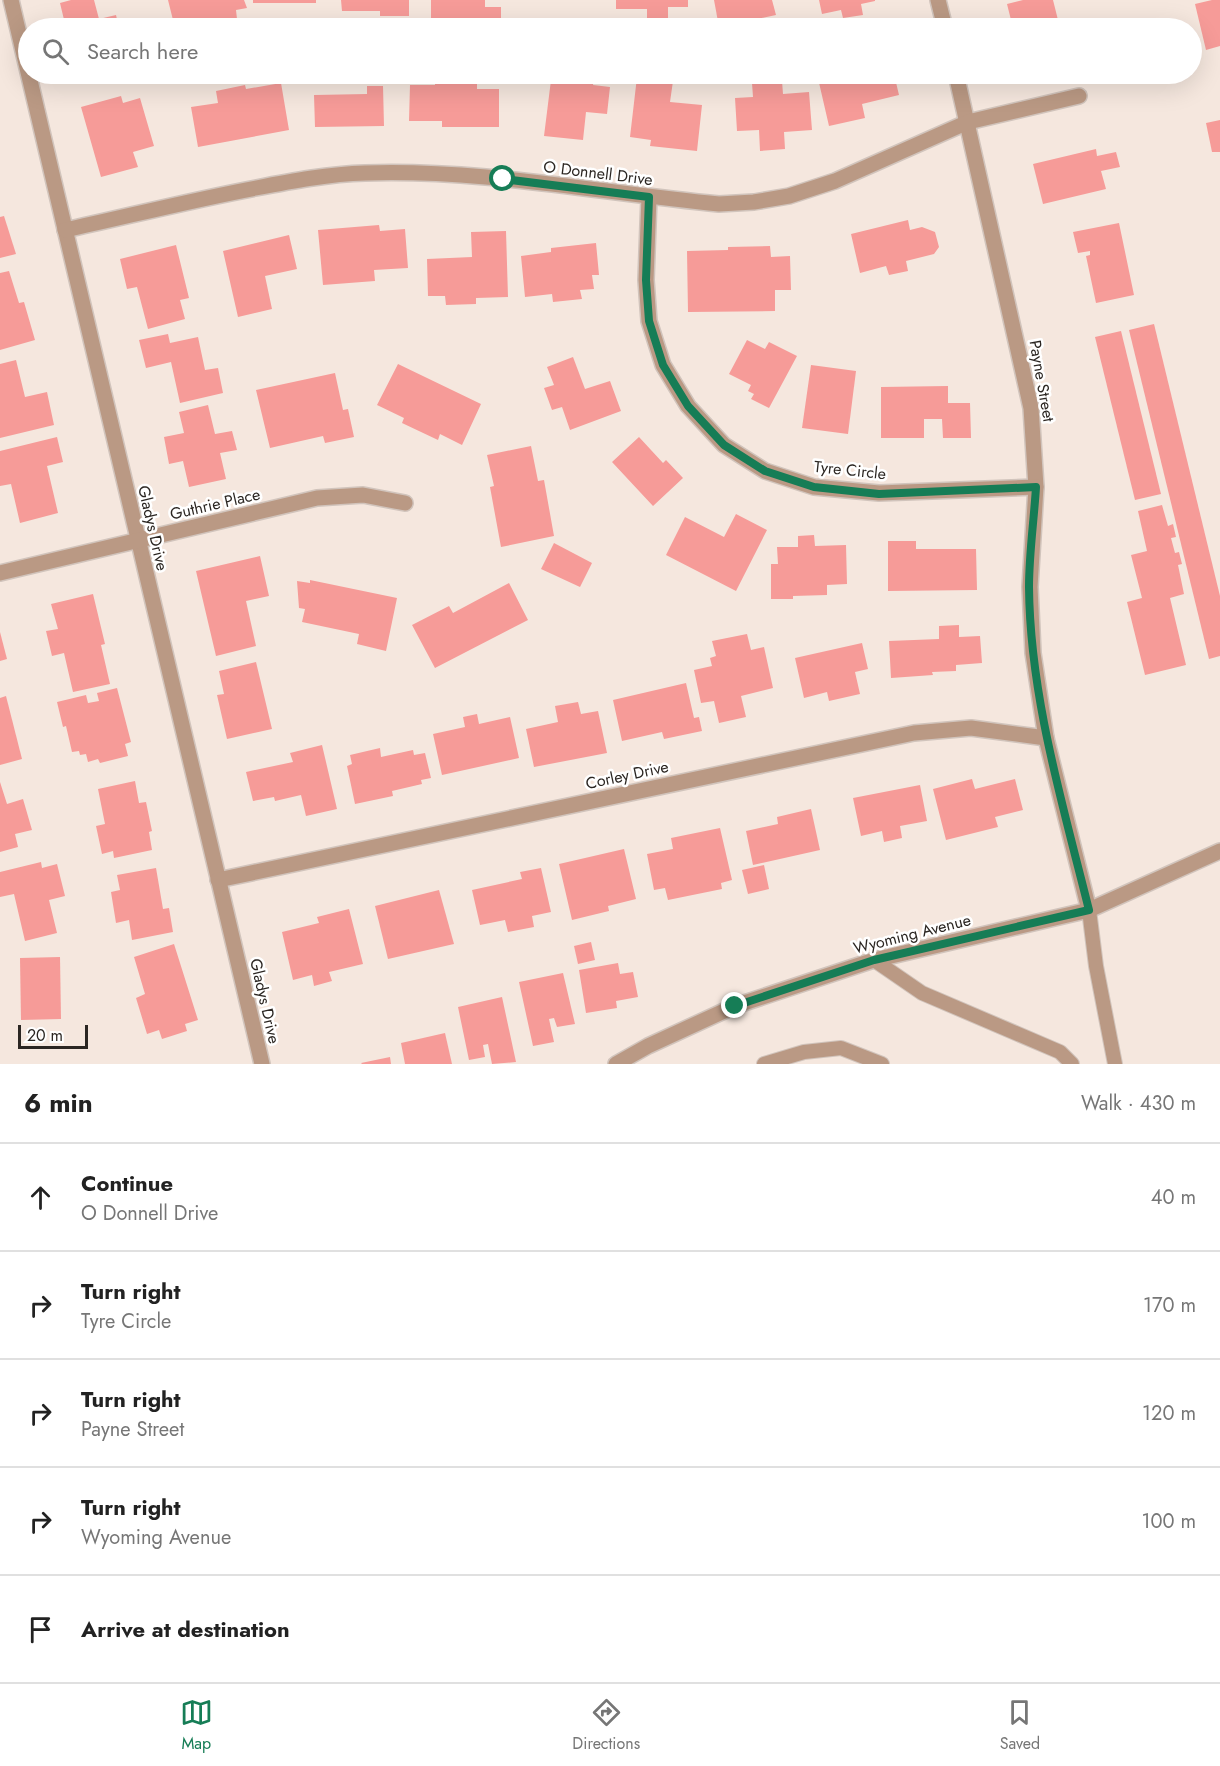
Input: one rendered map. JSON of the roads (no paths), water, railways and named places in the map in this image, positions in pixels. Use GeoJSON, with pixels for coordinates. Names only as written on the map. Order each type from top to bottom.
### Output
{"type":"FeatureCollection","features":[{"type":"Feature","properties":{"kind":"street","name":"Gladys Drive"},"geometry":{"type":"LineString","coordinates":[[11,0],[18,30]]}},
{"type":"Feature","properties":{"kind":"street"},"geometry":{"type":"LineString","coordinates":[[938,0],[942,18]]}},
{"type":"Feature","properties":{"kind":"street","name":"Gladys Drive"},"geometry":{"type":"LineString","coordinates":[[31,84],[262,1064]]}},
{"type":"Feature","properties":{"kind":"street","name":"Payne Street"},"geometry":{"type":"LineString","coordinates":[[958,84],[1031,408],[1036,487],[1029,587],[1034,652],[1046,738],[1089,910]]}},
{"type":"Feature","properties":{"kind":"street","name":"O Donnell Drive"},"geometry":{"type":"LineString","coordinates":[[65,230],[236,192],[289,182],[363,173],[503,179],[719,204],[789,196],[835,181],[968,122],[1079,96]]}},
{"type":"Feature","properties":{"kind":"street","name":"Tyre Circle"},"geometry":{"type":"LineString","coordinates":[[649,197],[646,280],[649,321],[663,365],[688,406],[724,445],[765,471],[814,487],[879,494],[1036,487]]}},
{"type":"Feature","properties":{"kind":"street","name":"Guthrie Place"},"geometry":{"type":"LineString","coordinates":[[0,573],[318,498],[363,495],[405,503]]}},
{"type":"Feature","properties":{"kind":"street","name":"Corley Drive"},"geometry":{"type":"LineString","coordinates":[[218,880],[914,732],[971,728],[1046,738]]}},
{"type":"Feature","properties":{"kind":"street","name":"Wyoming Avenue"},"geometry":{"type":"LineString","coordinates":[[616,1064],[648,1046],[735,1006],[874,960],[1089,910],[1220,851]]}},
{"type":"Feature","properties":{"kind":"lane"},"geometry":{"type":"LineString","coordinates":[[1089,910],[1096,966],[1115,1064]]}},
{"type":"Feature","properties":{"kind":"lane"},"geometry":{"type":"LineString","coordinates":[[874,960],[922,993],[1059,1052],[1072,1064]]}},
{"type":"Feature","properties":{"kind":"lane"},"geometry":{"type":"LineString","coordinates":[[764,1064],[804,1052],[841,1048],[882,1064]]}}]}
